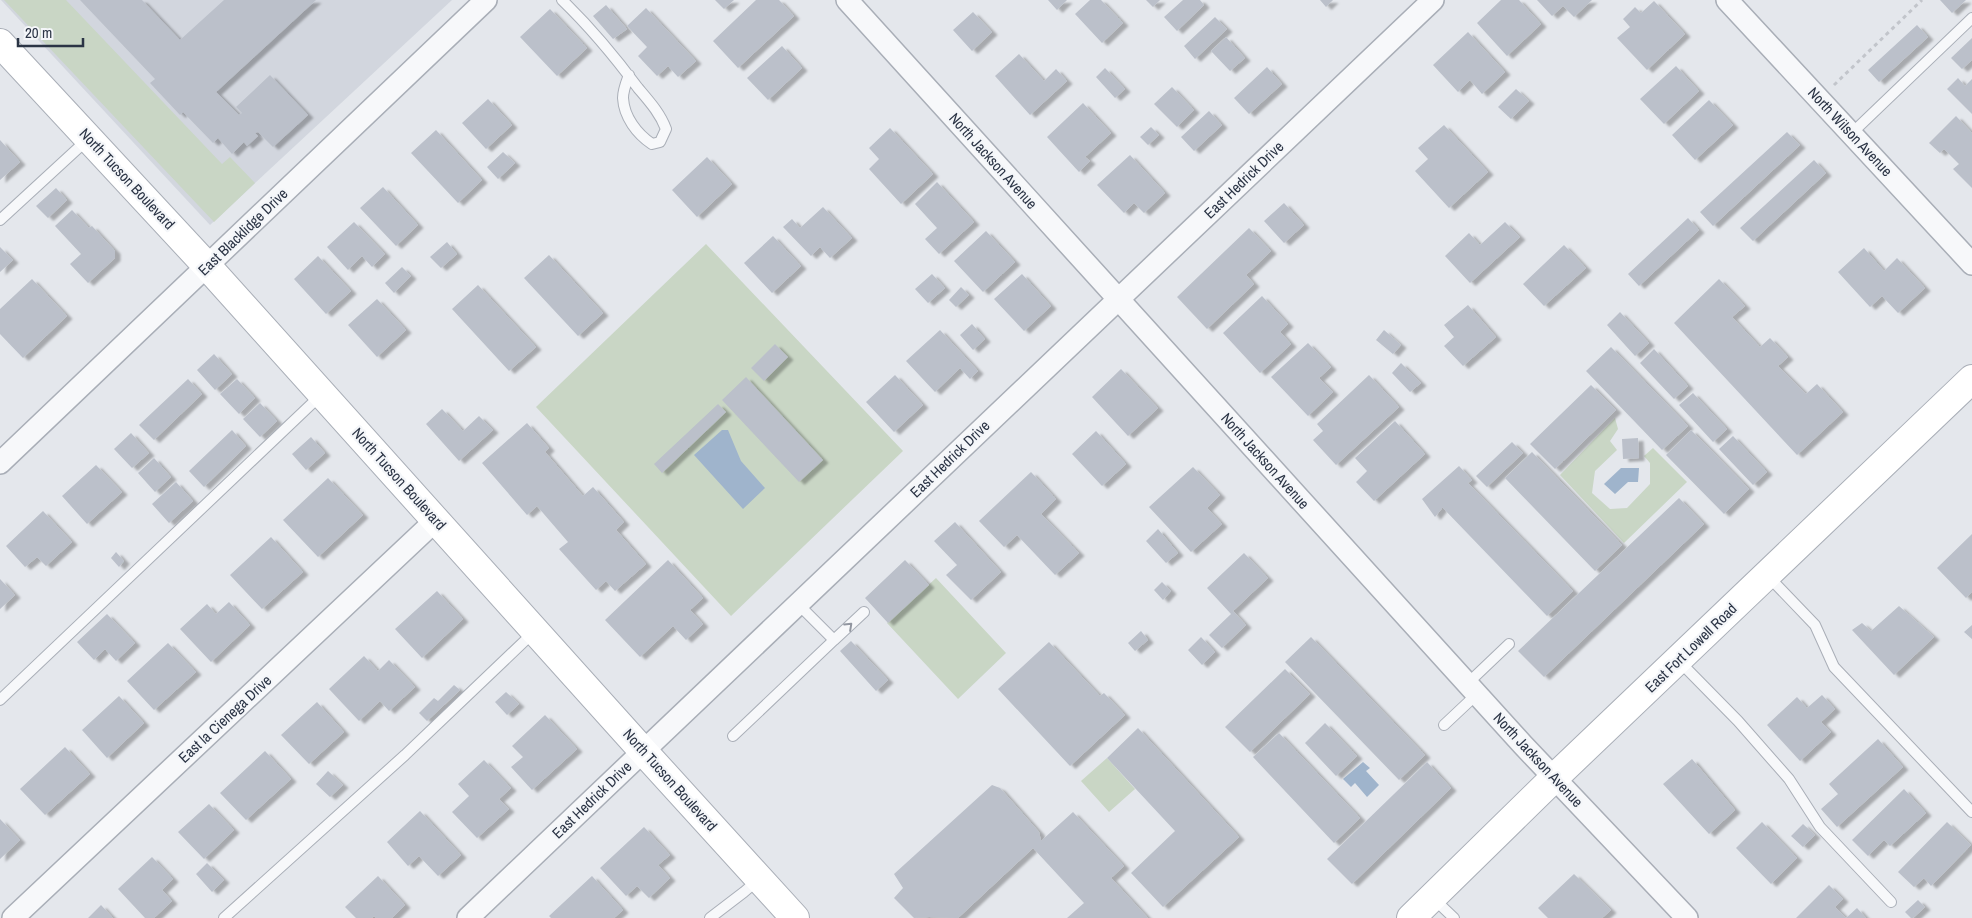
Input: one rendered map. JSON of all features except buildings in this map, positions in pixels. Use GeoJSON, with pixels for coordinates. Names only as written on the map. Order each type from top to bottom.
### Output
{"type":"FeatureCollection","features":[{"type":"Feature","properties":{"kind":"main road","name":"North Tucson Boulevard"},"geometry":{"type":"LineString","coordinates":[[0,43],[207,266],[643,752],[795,918]]}},
{"type":"Feature","properties":{"kind":"main road","name":"East Fort Lowell Road"},"geometry":{"type":"LineString","coordinates":[[1411,918],[1554,778],[1972,379]]}},
{"type":"Feature","properties":{"kind":"street","name":"East Blacklidge Drive"},"geometry":{"type":"LineString","coordinates":[[0,463],[486,0]]}},
{"type":"Feature","properties":{"kind":"street","name":"North Jackson Avenue"},"geometry":{"type":"LineString","coordinates":[[847,0],[1472,689],[1686,918]]}},
{"type":"Feature","properties":{"kind":"street","name":"East Hedrick Drive"},"geometry":{"type":"LineString","coordinates":[[468,918],[1433,0]]}},
{"type":"Feature","properties":{"kind":"street","name":"North Wilson Avenue"},"geometry":{"type":"LineString","coordinates":[[1728,0],[1972,264]]}},
{"type":"Feature","properties":{"kind":"street","name":"East la Cienega Drive"},"geometry":{"type":"LineString","coordinates":[[13,918],[436,520]]}},
{"type":"Feature","properties":{"kind":"lane"},"geometry":{"type":"LineString","coordinates":[[562,0],[629,75],[662,118],[666,129],[660,142],[652,144],[641,137],[631,123],[623,100],[624,88],[629,75]]}},
{"type":"Feature","properties":{"kind":"lane"},"geometry":{"type":"LineString","coordinates":[[1851,134],[1972,18]]}},
{"type":"Feature","properties":{"kind":"lane"},"geometry":{"type":"LineString","coordinates":[[0,220],[89,138]]}},
{"type":"Feature","properties":{"kind":"lane"},"geometry":{"type":"LineString","coordinates":[[0,700],[322,394]]}},
{"type":"Feature","properties":{"kind":"lane"},"geometry":{"type":"LineString","coordinates":[[1768,575],[1815,625],[1834,667],[1972,812]]}},
{"type":"Feature","properties":{"kind":"lane"},"geometry":{"type":"LineString","coordinates":[[798,604],[834,640]]}},
{"type":"Feature","properties":{"kind":"lane"},"geometry":{"type":"LineString","coordinates":[[733,736],[864,612]]}},
{"type":"Feature","properties":{"kind":"lane"},"geometry":{"type":"LineString","coordinates":[[224,918],[404,755],[535,631]]}},
{"type":"Feature","properties":{"kind":"lane"},"geometry":{"type":"LineString","coordinates":[[1444,726],[1509,644]]}},
{"type":"Feature","properties":{"kind":"lane"},"geometry":{"type":"LineString","coordinates":[[1678,660],[1751,735],[1789,779],[1820,826],[1891,902]]}},
{"type":"Feature","properties":{"kind":"lane"},"geometry":{"type":"LineString","coordinates":[[710,918],[759,878]]}},
{"type":"Feature","properties":{"kind":"lane"},"geometry":{"type":"LineString","coordinates":[[1433,897],[1454,918]]}},
{"type":"Feature","properties":{"kind":"path"},"geometry":{"type":"LineString","coordinates":[[1819,99],[1922,0]]}},
{"type":"Feature","properties":{"kind":"shaded area"},"geometry":{"type":"Polygon","coordinates":[[[1,0],[452,0],[210,225],[1,0]]]}},
{"type":"Feature","properties":{"kind":"green space"},"geometry":{"type":"Polygon","coordinates":[[[4,0],[66,0],[222,164],[230,157],[255,183],[214,222],[4,0]]]}},
{"type":"Feature","properties":{"kind":"green space"},"geometry":{"type":"Polygon","coordinates":[[[706,244],[903,451],[731,616],[536,407],[706,244]]]}},
{"type":"Feature","properties":{"kind":"green space"},"geometry":{"type":"Polygon","coordinates":[[[1615,418],[1618,429],[1610,441],[1617,450],[1595,471],[1592,493],[1610,509],[1627,508],[1650,484],[1650,463],[1644,456],[1653,448],[1687,482],[1624,543],[1560,475],[1615,418]]]}},
{"type":"Feature","properties":{"kind":"green space"},"geometry":{"type":"Polygon","coordinates":[[[936,578],[1006,653],[958,699],[887,623],[936,578]]]}},
{"type":"Feature","properties":{"kind":"green space"},"geometry":{"type":"Polygon","coordinates":[[[1107,758],[1135,789],[1109,812],[1081,781],[1107,758]]]}},
{"type":"Feature","properties":{"kind":"water"},"geometry":{"type":"Polygon","coordinates":[[[722,430],[728,430],[741,461],[765,488],[743,509],[694,455],[722,430]]]}},
{"type":"Feature","properties":{"kind":"water"},"geometry":{"type":"Polygon","coordinates":[[[1621,468],[1639,468],[1638,482],[1628,482],[1615,494],[1604,484],[1621,468]]]}},
{"type":"Feature","properties":{"kind":"water"},"geometry":{"type":"Polygon","coordinates":[[[1363,762],[1370,768],[1366,771],[1379,785],[1367,797],[1355,783],[1351,787],[1343,779],[1363,762]]]}}]}
